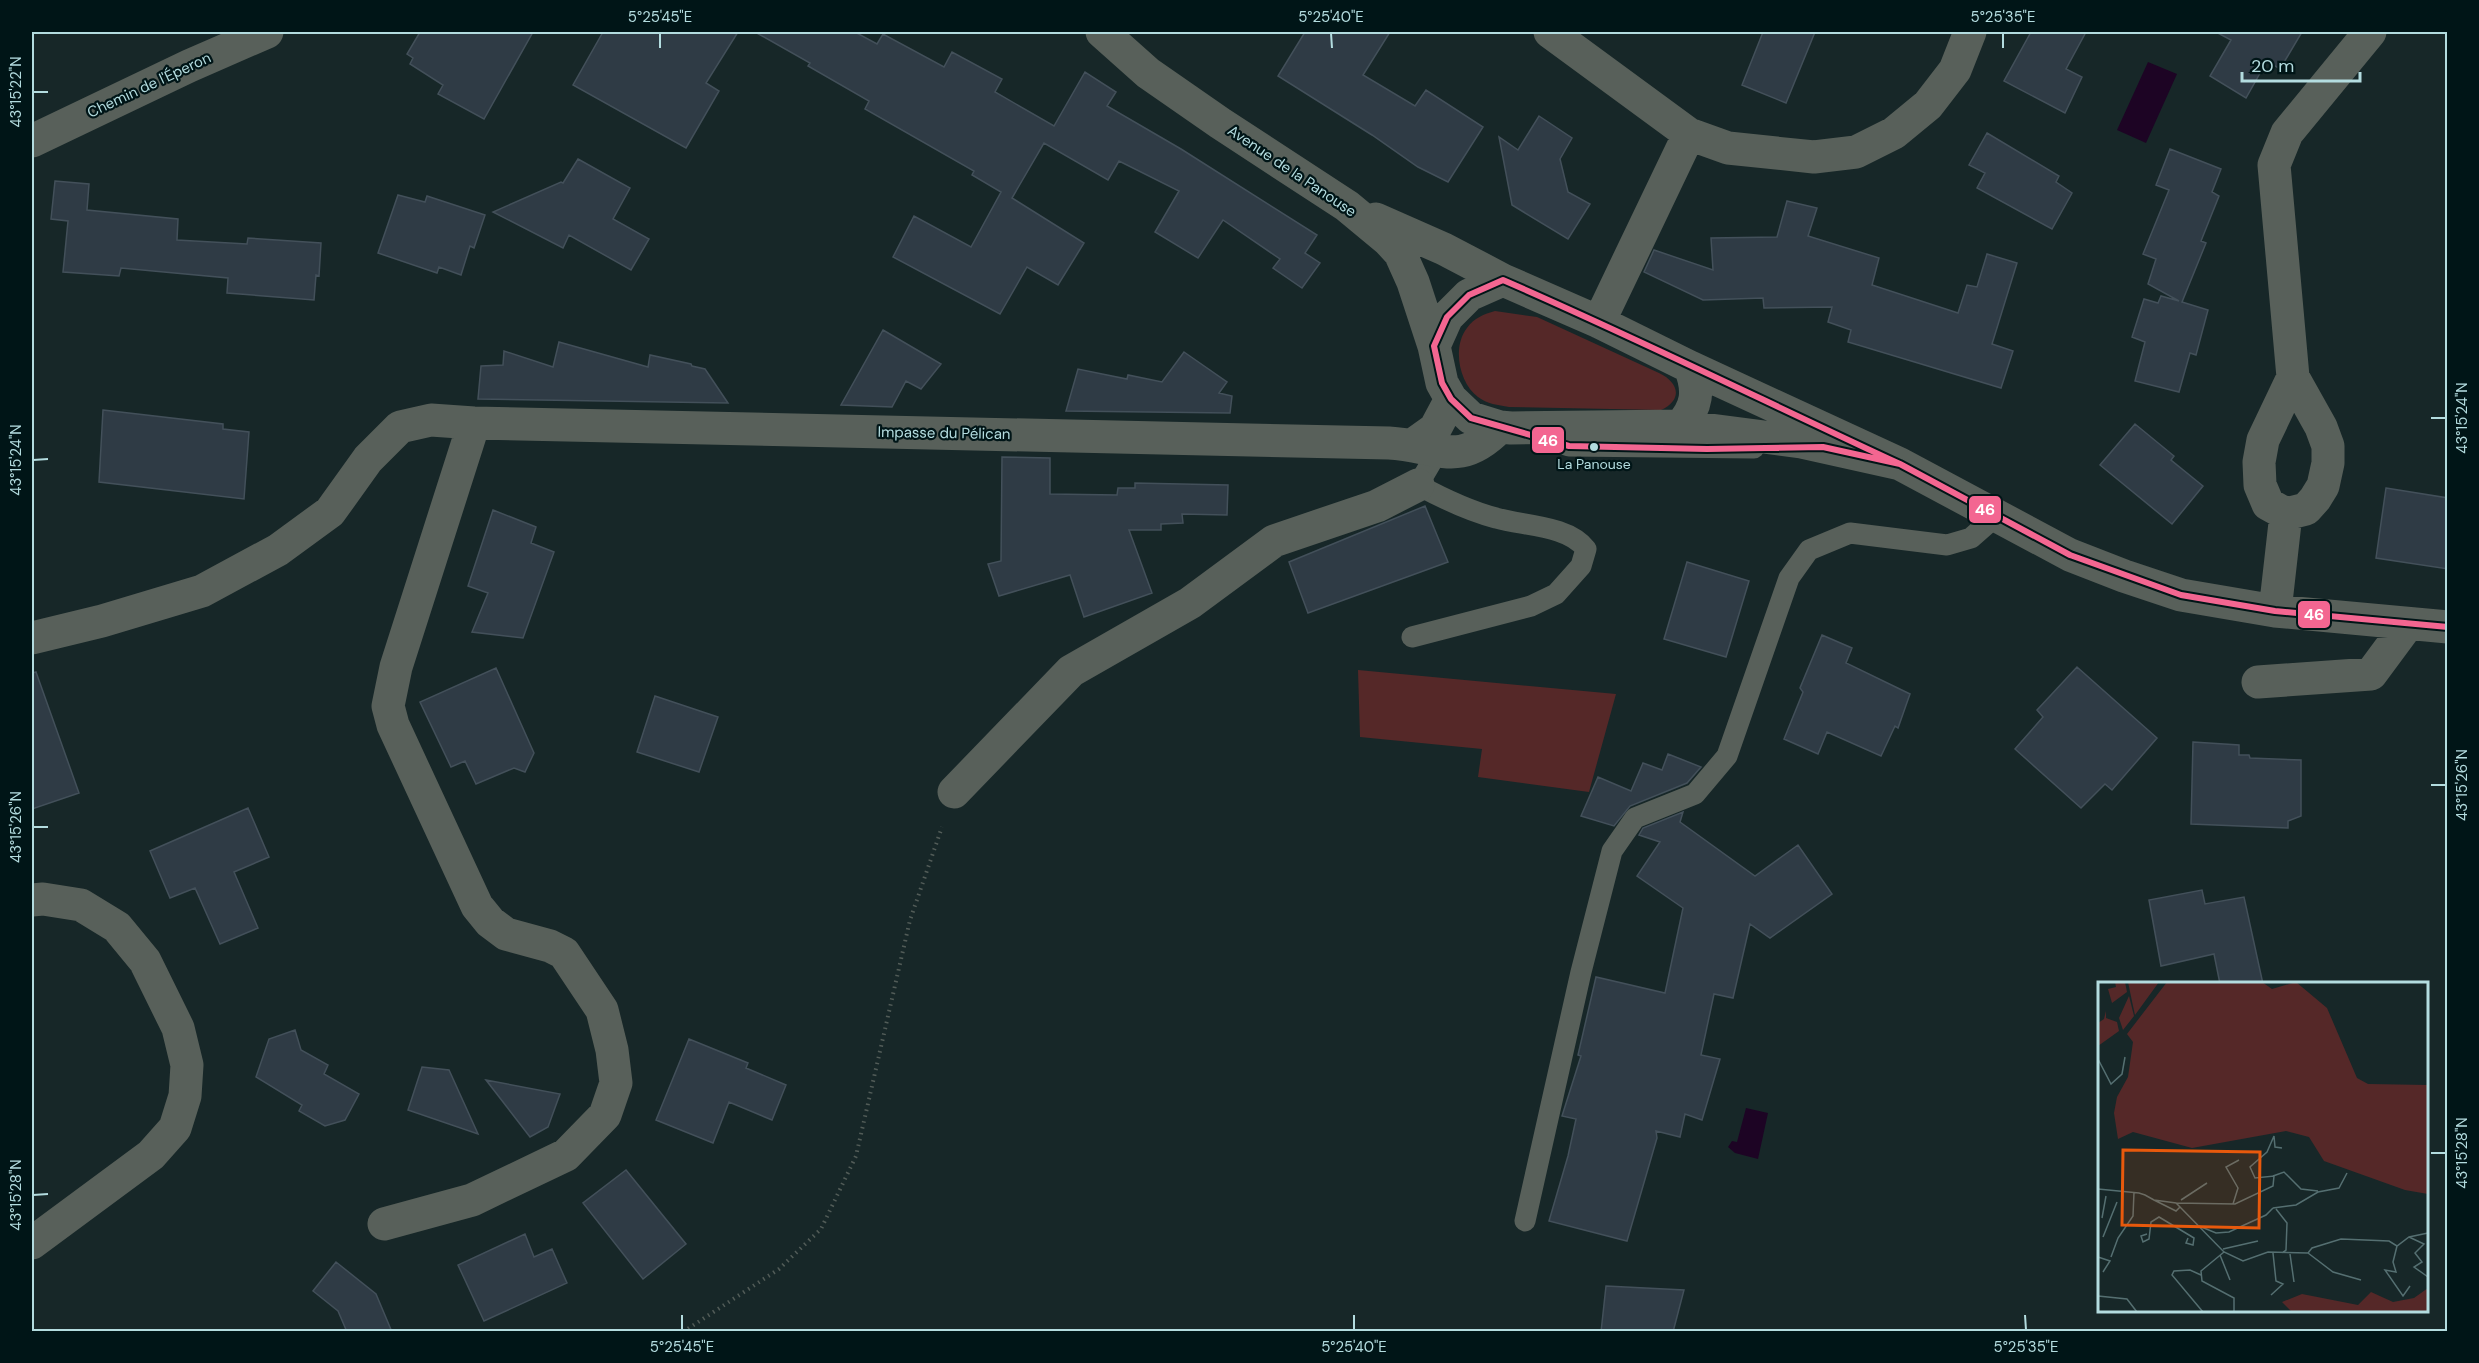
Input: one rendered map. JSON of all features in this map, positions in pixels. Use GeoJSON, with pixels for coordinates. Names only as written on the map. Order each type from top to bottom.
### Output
{"type":"FeatureCollection","features":[{"type":"Feature","properties":{"kind":"street","name":"Chemin de l'Éperon"},"geometry":{"type":"LineString","coordinates":[[32,141],[189,66],[267,32]]}},
{"type":"Feature","properties":{"kind":"street","name":"Avenue de la Panouse"},"geometry":{"type":"LineString","coordinates":[[1102,32],[1148,73],[1347,206],[1388,240],[1400,254],[1413,282],[1434,346],[1442,383],[1451,399],[1471,418],[1505,428],[1680,426],[1823,447],[1900,464]]}},
{"type":"Feature","properties":{"kind":"street"},"geometry":{"type":"LineString","coordinates":[[1550,32],[1689,134],[1728,148],[1815,157],[1856,152],[1894,133],[1928,105],[1955,70],[1970,32]]}},
{"type":"Feature","properties":{"kind":"street"},"geometry":{"type":"LineString","coordinates":[[2293,377],[2263,440],[2259,462],[2260,484],[2268,504],[2286,514],[2306,509],[2315,500],[2323,486],[2328,463],[2328,446],[2321,427],[2293,377],[2274,165],[2288,133],[2370,32]]}},
{"type":"Feature","properties":{"kind":"street"},"geometry":{"type":"LineString","coordinates":[[1599,322],[1689,134]]}},
{"type":"Feature","properties":{"kind":"street","name":"Avenue de la Panouse"},"geometry":{"type":"LineString","coordinates":[[1347,206],[1444,249],[1503,280],[1599,322],[1690,367],[1900,464],[2070,555],[2135,580],[2181,595],[2274,611],[2448,627]]}},
{"type":"Feature","properties":{"kind":"street"},"geometry":{"type":"LineString","coordinates":[[1434,346],[1447,317],[1469,295],[1503,280]]}},
{"type":"Feature","properties":{"kind":"street"},"geometry":{"type":"LineString","coordinates":[[1680,426],[1689,416],[1697,394],[1696,381],[1690,367]]}},
{"type":"Feature","properties":{"kind":"street"},"geometry":{"type":"LineString","coordinates":[[1426,448],[1451,399]]}},
{"type":"Feature","properties":{"kind":"street","name":"Impasse du Pélican"},"geometry":{"type":"LineString","coordinates":[[32,638],[102,621],[202,591],[278,550],[330,512],[368,459],[400,427],[431,420],[1426,448],[1466,452],[1505,428]]}},
{"type":"Feature","properties":{"kind":"street"},"geometry":{"type":"LineString","coordinates":[[384,1224],[472,1200],[566,1155],[605,1115],[616,1083],[612,1050],[602,1010],[564,953],[550,946],[506,934],[490,922],[477,906],[393,725],[388,706],[396,667],[474,423]]}},
{"type":"Feature","properties":{"kind":"street"},"geometry":{"type":"LineString","coordinates":[[954,792],[1071,671],[1190,603],[1274,542],[1377,506],[1418,485]]}},
{"type":"Feature","properties":{"kind":"street"},"geometry":{"type":"LineString","coordinates":[[2274,611],[2286,514]]}},
{"type":"Feature","properties":{"kind":"street"},"geometry":{"type":"LineString","coordinates":[[2258,682],[2371,674],[2408,624]]}},
{"type":"Feature","properties":{"kind":"street"},"geometry":{"type":"LineString","coordinates":[[32,900],[43,899],[81,905],[117,927],[145,961],[178,1028],[187,1065],[185,1096],[175,1128],[151,1155],[32,1243]]}},
{"type":"Feature","properties":{"kind":"lane"},"geometry":{"type":"LineString","coordinates":[[1505,428],[1569,446],[1707,449],[1823,447]]}},
{"type":"Feature","properties":{"kind":"lane"},"geometry":{"type":"LineString","coordinates":[[1412,637],[1531,606],[1556,594],[1581,566],[1586,549],[1580,541],[1560,532],[1494,518],[1418,485],[1426,448]]}},
{"type":"Feature","properties":{"kind":"lane"},"geometry":{"type":"LineString","coordinates":[[1525,1221],[1581,972],[1612,851],[1635,818],[1695,794],[1727,756],[1790,578],[1809,550],[1850,533],[1947,545],[1971,538],[1996,516]]}},
{"type":"Feature","properties":{"kind":"path"},"geometry":{"type":"LineString","coordinates":[[683,1332],[779,1269],[821,1229],[856,1156],[910,920],[954,792]]}},
{"type":"Feature","properties":{"kind":"shaded area"},"geometry":{"type":"Polygon","coordinates":[[[2148,62],[2177,74],[2146,143],[2117,130],[2148,62]]]}},
{"type":"Feature","properties":{"kind":"shaded area"},"geometry":{"type":"Polygon","coordinates":[[[1495,311],[1537,317],[1659,373],[1671,381],[1674,386],[1676,391],[1673,401],[1661,410],[1509,407],[1485,401],[1471,391],[1466,383],[1460,364],[1460,345],[1462,336],[1473,322],[1495,311]]]}},
{"type":"Feature","properties":{"kind":"shaded area"},"geometry":{"type":"Polygon","coordinates":[[[1358,670],[1616,694],[1589,792],[1478,777],[1482,749],[1360,737],[1358,670]]]}},
{"type":"Feature","properties":{"kind":"shaded area"},"geometry":{"type":"Polygon","coordinates":[[[1746,1108],[1768,1113],[1758,1159],[1735,1153],[1728,1147],[1732,1141],[1737,1142],[1746,1108]]]}},
{"type":"Feature","properties":{"kind":"building"},"geometry":{"type":"Polygon","coordinates":[[[420,32],[533,32],[484,119],[438,94],[443,85],[410,64],[413,58],[407,54],[420,32]]]}},
{"type":"Feature","properties":{"kind":"building"},"geometry":{"type":"Polygon","coordinates":[[[603,32],[738,32],[706,83],[719,91],[686,148],[573,85],[603,32]]]}},
{"type":"Feature","properties":{"kind":"building"},"geometry":{"type":"Polygon","coordinates":[[[755,32],[855,32],[877,44],[883,34],[944,67],[952,52],[1002,79],[995,92],[1054,126],[1085,72],[1116,92],[1107,106],[1181,149],[1317,235],[1305,253],[1320,263],[1302,288],[1273,268],[1280,259],[1223,220],[1198,258],[1155,232],[1179,191],[1119,161],[1108,180],[1044,143],[1012,198],[1084,243],[1058,285],[1027,267],[1000,314],[893,257],[914,216],[971,247],[1001,192],[972,175],[974,171],[865,109],[869,101],[808,66],[810,63],[755,32]]]}},
{"type":"Feature","properties":{"kind":"building"},"geometry":{"type":"Polygon","coordinates":[[[1305,32],[1390,32],[1363,75],[1415,106],[1426,90],[1483,127],[1448,182],[1418,167],[1278,76],[1305,32]]]}},
{"type":"Feature","properties":{"kind":"building"},"geometry":{"type":"Polygon","coordinates":[[[1763,32],[1815,32],[1786,103],[1742,85],[1763,32]]]}},
{"type":"Feature","properties":{"kind":"building"},"geometry":{"type":"Polygon","coordinates":[[[2031,32],[2086,32],[2066,69],[2082,77],[2065,113],[2004,81],[2031,32]]]}},
{"type":"Feature","properties":{"kind":"building"},"geometry":{"type":"Polygon","coordinates":[[[2216,32],[2302,32],[2280,69],[2267,61],[2246,98],[2210,76],[2231,40],[2216,32]]]}},
{"type":"Feature","properties":{"kind":"building"},"geometry":{"type":"Polygon","coordinates":[[[1539,116],[1572,138],[1560,159],[1568,192],[1590,204],[1568,239],[1512,205],[1499,137],[1518,150],[1539,116]]]}},
{"type":"Feature","properties":{"kind":"building"},"geometry":{"type":"Polygon","coordinates":[[[1987,133],[2059,176],[2056,182],[2072,193],[2052,229],[1977,188],[1985,173],[1969,165],[1987,133]]]}},
{"type":"Feature","properties":{"kind":"building"},"geometry":{"type":"Polygon","coordinates":[[[2170,149],[2221,169],[2212,192],[2219,196],[2201,241],[2206,243],[2182,302],[2208,310],[2196,355],[2190,353],[2179,392],[2135,381],[2145,342],[2132,337],[2144,299],[2158,303],[2161,296],[2179,301],[2148,284],[2156,259],[2143,254],[2169,190],[2156,185],[2170,149]]]}},
{"type":"Feature","properties":{"kind":"building"},"geometry":{"type":"Polygon","coordinates":[[[578,159],[630,188],[613,219],[649,239],[631,270],[569,235],[563,248],[493,212],[563,183],[578,159]]]}},
{"type":"Feature","properties":{"kind":"building"},"geometry":{"type":"Polygon","coordinates":[[[55,181],[89,184],[87,210],[178,219],[177,240],[247,244],[248,238],[321,243],[319,276],[316,275],[314,300],[227,293],[228,278],[121,268],[119,276],[63,272],[68,221],[51,219],[55,181]]]}},
{"type":"Feature","properties":{"kind":"building"},"geometry":{"type":"Polygon","coordinates":[[[398,195],[425,202],[427,196],[485,215],[474,248],[470,246],[461,275],[439,267],[437,273],[378,253],[398,195]]]}},
{"type":"Feature","properties":{"kind":"building"},"geometry":{"type":"Polygon","coordinates":[[[1787,201],[1817,208],[1808,236],[1879,258],[1872,285],[1958,313],[1967,285],[1977,287],[1987,254],[2017,263],[1992,344],[2013,351],[2001,388],[1848,342],[1851,330],[1828,322],[1832,307],[1764,308],[1763,298],[1703,300],[1644,272],[1654,250],[1713,270],[1711,238],[1777,237],[1787,201]]]}},
{"type":"Feature","properties":{"kind":"building"},"geometry":{"type":"Polygon","coordinates":[[[883,330],[941,364],[921,389],[906,381],[892,407],[841,405],[883,330]]]}},
{"type":"Feature","properties":{"kind":"building"},"geometry":{"type":"Polygon","coordinates":[[[559,342],[648,367],[650,355],[705,369],[728,403],[478,399],[481,366],[503,365],[504,351],[553,367],[559,342]]]}},
{"type":"Feature","properties":{"kind":"building"},"geometry":{"type":"Polygon","coordinates":[[[1184,352],[1227,382],[1219,393],[1232,396],[1230,413],[1066,411],[1078,369],[1127,379],[1128,375],[1162,382],[1184,352]]]}},
{"type":"Feature","properties":{"kind":"building"},"geometry":{"type":"Polygon","coordinates":[[[103,410],[223,424],[223,429],[249,432],[244,499],[99,482],[103,410]]]}},
{"type":"Feature","properties":{"kind":"building"},"geometry":{"type":"Polygon","coordinates":[[[2135,424],[2174,456],[2171,460],[2203,486],[2172,524],[2100,465],[2135,424]]]}},
{"type":"Feature","properties":{"kind":"building"},"geometry":{"type":"Polygon","coordinates":[[[1002,457],[1050,458],[1050,494],[1117,495],[1118,488],[1135,488],[1135,483],[1228,485],[1227,515],[1182,514],[1183,523],[1161,524],[1161,530],[1129,530],[1152,593],[1084,617],[1070,575],[999,596],[988,564],[1001,561],[1002,457]]]}},
{"type":"Feature","properties":{"kind":"building"},"geometry":{"type":"Polygon","coordinates":[[[2386,488],[2448,498],[2448,569],[2376,558],[2386,488]]]}},
{"type":"Feature","properties":{"kind":"building"},"geometry":{"type":"Polygon","coordinates":[[[1425,506],[1448,562],[1308,613],[1289,562],[1425,506]]]}},
{"type":"Feature","properties":{"kind":"building"},"geometry":{"type":"Polygon","coordinates":[[[493,510],[536,527],[531,543],[554,552],[523,638],[472,632],[488,593],[468,586],[493,510]]]}},
{"type":"Feature","properties":{"kind":"building"},"geometry":{"type":"Polygon","coordinates":[[[1687,562],[1749,581],[1726,657],[1664,639],[1687,562]]]}},
{"type":"Feature","properties":{"kind":"building"},"geometry":{"type":"Polygon","coordinates":[[[1822,635],[1852,648],[1846,663],[1910,694],[1898,728],[1895,726],[1881,756],[1827,732],[1818,754],[1784,739],[1803,692],[1800,688],[1822,635]]]}},
{"type":"Feature","properties":{"kind":"building"},"geometry":{"type":"Polygon","coordinates":[[[2077,667],[2157,738],[2112,790],[2105,784],[2081,808],[2015,749],[2043,717],[2037,710],[2077,667]]]}},
{"type":"Feature","properties":{"kind":"building"},"geometry":{"type":"Polygon","coordinates":[[[496,668],[534,753],[525,772],[514,768],[476,784],[465,761],[451,767],[420,702],[496,668]]]}},
{"type":"Feature","properties":{"kind":"building"},"geometry":{"type":"Polygon","coordinates":[[[36,672],[79,793],[32,809],[32,673],[36,672]]]}},
{"type":"Feature","properties":{"kind":"building"},"geometry":{"type":"Polygon","coordinates":[[[655,696],[718,717],[699,772],[637,752],[655,696]]]}},
{"type":"Feature","properties":{"kind":"building"},"geometry":{"type":"Polygon","coordinates":[[[2193,742],[2239,745],[2239,755],[2249,755],[2250,758],[2301,760],[2301,816],[2288,821],[2288,828],[2191,824],[2193,742]]]}},
{"type":"Feature","properties":{"kind":"building"},"geometry":{"type":"Polygon","coordinates":[[[1668,754],[1701,767],[1687,783],[1630,806],[1614,826],[1581,816],[1598,777],[1631,791],[1643,763],[1662,770],[1668,754]]]}},
{"type":"Feature","properties":{"kind":"building"},"geometry":{"type":"Polygon","coordinates":[[[248,808],[269,857],[234,872],[258,928],[220,944],[195,888],[170,898],[150,851],[248,808]]]}},
{"type":"Feature","properties":{"kind":"building"},"geometry":{"type":"Polygon","coordinates":[[[1683,812],[1680,822],[1755,876],[1798,845],[1832,894],[1770,938],[1750,924],[1733,998],[1714,994],[1701,1055],[1720,1059],[1702,1120],[1685,1114],[1680,1137],[1656,1131],[1657,1138],[1627,1241],[1549,1221],[1576,1119],[1562,1116],[1581,1056],[1578,1055],[1596,977],[1665,993],[1683,908],[1637,876],[1660,842],[1639,835],[1643,828],[1683,812]]]}},
{"type":"Feature","properties":{"kind":"building"},"geometry":{"type":"Polygon","coordinates":[[[2202,890],[2205,904],[2244,897],[2263,982],[2220,982],[2214,954],[2161,966],[2149,900],[2202,890]]]}},
{"type":"Feature","properties":{"kind":"building"},"geometry":{"type":"Polygon","coordinates":[[[295,1030],[301,1050],[328,1065],[324,1074],[359,1094],[345,1120],[325,1126],[299,1111],[302,1105],[256,1077],[269,1039],[295,1030]]]}},
{"type":"Feature","properties":{"kind":"building"},"geometry":{"type":"Polygon","coordinates":[[[689,1039],[748,1063],[746,1068],[786,1085],[772,1120],[729,1102],[713,1143],[656,1120],[689,1039]]]}},
{"type":"Feature","properties":{"kind":"building"},"geometry":{"type":"Polygon","coordinates":[[[422,1067],[449,1070],[478,1134],[408,1110],[422,1067]]]}},
{"type":"Feature","properties":{"kind":"building"},"geometry":{"type":"Polygon","coordinates":[[[486,1080],[560,1094],[548,1127],[530,1137],[486,1080]]]}},
{"type":"Feature","properties":{"kind":"building"},"geometry":{"type":"Polygon","coordinates":[[[626,1170],[686,1244],[643,1279],[583,1203],[626,1170]]]}},
{"type":"Feature","properties":{"kind":"building"},"geometry":{"type":"Polygon","coordinates":[[[525,1234],[534,1257],[552,1249],[567,1283],[484,1321],[458,1265],[525,1234]]]}},
{"type":"Feature","properties":{"kind":"building"},"geometry":{"type":"Polygon","coordinates":[[[336,1262],[376,1294],[392,1332],[347,1332],[338,1311],[313,1291],[336,1262]]]}},
{"type":"Feature","properties":{"kind":"building"},"geometry":{"type":"Polygon","coordinates":[[[1606,1286],[1684,1290],[1673,1332],[1601,1332],[1606,1286]]]}},
{"type":"Feature","properties":{"kind":"transit line","name":"46"},"geometry":{"type":"LineString","coordinates":[[1503,280],[1653,348],[1900,464],[1823,447],[1707,449],[1569,446],[1471,418],[1451,399],[1442,383],[1434,346],[1447,317],[1469,295],[1503,280]]}},
{"type":"Feature","properties":{"kind":"transit line","name":"46"},"geometry":{"type":"LineString","coordinates":[[1900,464],[2070,555]]}},
{"type":"Feature","properties":{"kind":"transit line","name":"46"},"geometry":{"type":"LineString","coordinates":[[2070,555],[2181,595]]}},
{"type":"Feature","properties":{"kind":"transit line","name":"46"},"geometry":{"type":"LineString","coordinates":[[2070,555],[2181,595]]}},
{"type":"Feature","properties":{"kind":"transit line","name":"46"},"geometry":{"type":"LineString","coordinates":[[2181,595],[2275,611],[2448,627]]}},
{"type":"Feature","properties":{"kind":"place","name":"La Panouse"},"geometry":{"type":"Point","coordinates":[1594,447]}}]}
